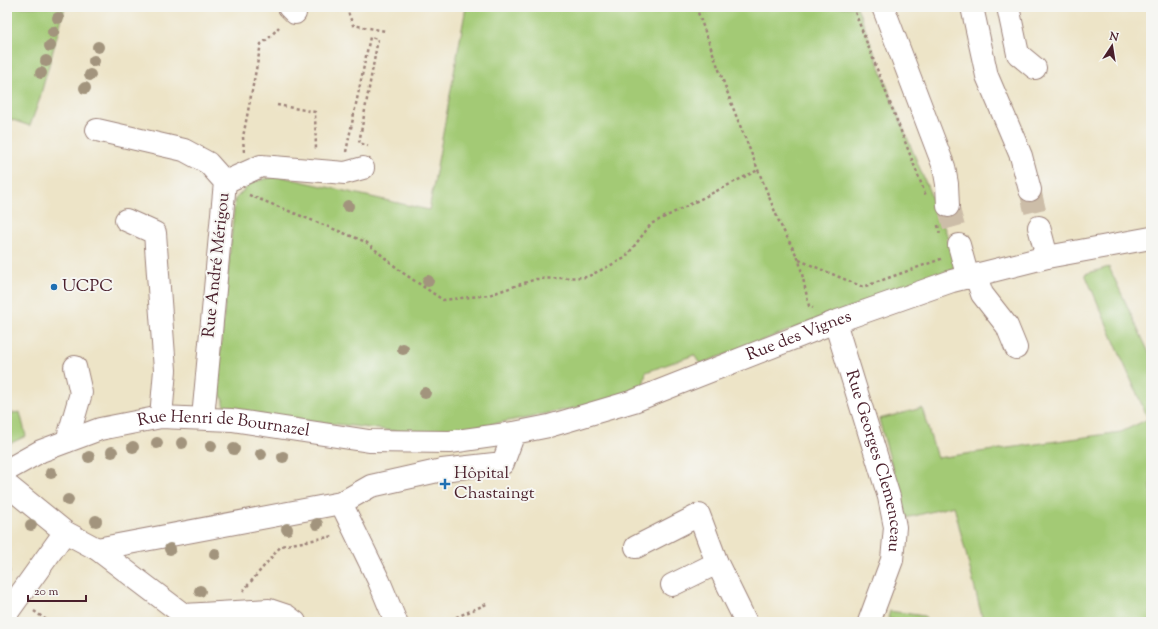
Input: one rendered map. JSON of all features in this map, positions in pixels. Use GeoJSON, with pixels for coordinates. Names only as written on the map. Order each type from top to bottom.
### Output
{"type":"FeatureCollection","features":[{"type":"Feature","properties":{"kind":"street"},"geometry":{"type":"LineString","coordinates":[[883,7],[944,167],[947,184],[938,210]]}},
{"type":"Feature","properties":{"kind":"street"},"geometry":{"type":"LineString","coordinates":[[972,7],[987,76],[1021,156],[1030,190]]}},
{"type":"Feature","properties":{"kind":"street"},"geometry":{"type":"LineString","coordinates":[[1008,7],[1018,54],[1035,68]]}},
{"type":"Feature","properties":{"kind":"street","name":"Rue André Mérigou"},"geometry":{"type":"LineString","coordinates":[[97,130],[184,150],[208,163],[225,182],[203,418]]}},
{"type":"Feature","properties":{"kind":"street"},"geometry":{"type":"LineString","coordinates":[[225,182],[261,166],[345,173],[354,163]]}},
{"type":"Feature","properties":{"kind":"street"},"geometry":{"type":"LineString","coordinates":[[126,220],[155,233],[165,370],[162,417]]}},
{"type":"Feature","properties":{"kind":"street"},"geometry":{"type":"LineString","coordinates":[[1039,227],[1048,257]]}},
{"type":"Feature","properties":{"kind":"street","name":"Rue des Vignes"},"geometry":{"type":"LineString","coordinates":[[450,442],[514,433],[549,426],[634,401],[835,322],[965,278],[1048,257],[1151,238]]}},
{"type":"Feature","properties":{"kind":"street"},"geometry":{"type":"LineString","coordinates":[[948,247],[965,278],[982,294],[1007,326],[1016,348]]}},
{"type":"Feature","properties":{"kind":"street","name":"Rue Georges Clemenceau"},"geometry":{"type":"LineString","coordinates":[[835,322],[889,497],[895,527],[892,560],[869,622]]}},
{"type":"Feature","properties":{"kind":"street"},"geometry":{"type":"LineString","coordinates":[[67,441],[80,393],[75,367]]}},
{"type":"Feature","properties":{"kind":"street","name":"Rue Henri de Bournazel"},"geometry":{"type":"LineString","coordinates":[[7,470],[41,451],[100,428],[162,417],[203,418],[271,426],[368,441],[450,442]]}},
{"type":"Feature","properties":{"kind":"street"},"geometry":{"type":"LineString","coordinates":[[96,549],[341,503],[371,486],[442,470],[503,463],[514,433]]}},
{"type":"Feature","properties":{"kind":"street"},"geometry":{"type":"LineString","coordinates":[[7,485],[65,532],[96,549],[184,615],[269,610],[287,616],[295,622]]}},
{"type":"Feature","properties":{"kind":"street"},"geometry":{"type":"LineString","coordinates":[[341,503],[396,622]]}},
{"type":"Feature","properties":{"kind":"street"},"geometry":{"type":"LineString","coordinates":[[636,548],[699,515],[717,563],[746,622]]}},
{"type":"Feature","properties":{"kind":"street"},"geometry":{"type":"LineString","coordinates":[[7,613],[65,532]]}},
{"type":"Feature","properties":{"kind":"street"},"geometry":{"type":"LineString","coordinates":[[672,585],[717,563]]}},
{"type":"Feature","properties":{"kind":"path"},"geometry":{"type":"LineString","coordinates":[[346,7],[353,25],[385,30]]}},
{"type":"Feature","properties":{"kind":"path"},"geometry":{"type":"LineString","coordinates":[[696,7],[758,170],[780,224],[799,260],[809,306],[835,322]]}},
{"type":"Feature","properties":{"kind":"path"},"geometry":{"type":"LineString","coordinates":[[799,260],[863,287],[942,258],[948,247],[938,210],[853,7]]}},
{"type":"Feature","properties":{"kind":"path"},"geometry":{"type":"LineString","coordinates":[[250,171],[243,138],[261,44],[278,29],[288,14]]}},
{"type":"Feature","properties":{"kind":"path"},"geometry":{"type":"LineString","coordinates":[[354,163],[370,37],[378,39],[359,143],[368,146]]}},
{"type":"Feature","properties":{"kind":"path"},"geometry":{"type":"LineString","coordinates":[[276,105],[315,112],[316,155]]}},
{"type":"Feature","properties":{"kind":"path"},"geometry":{"type":"LineString","coordinates":[[225,182],[258,200],[366,242],[403,273],[443,300],[489,295],[536,279],[587,277],[625,258],[651,224],[758,170]]}},
{"type":"Feature","properties":{"kind":"path"},"geometry":{"type":"LineString","coordinates":[[942,258],[965,278]]}},
{"type":"Feature","properties":{"kind":"path"},"geometry":{"type":"LineString","coordinates":[[226,612],[282,546],[355,532]]}},
{"type":"Feature","properties":{"kind":"path"},"geometry":{"type":"LineString","coordinates":[[445,622],[489,603]]}},
{"type":"Feature","properties":{"kind":"green space"},"geometry":{"type":"Polygon","coordinates":[[[7,7],[65,7],[39,101],[30,126],[7,118],[7,7]]]}},
{"type":"Feature","properties":{"kind":"green space"},"geometry":{"type":"Polygon","coordinates":[[[466,7],[857,7],[897,113],[960,266],[700,364],[694,355],[646,372],[643,387],[600,403],[457,431],[411,433],[227,411],[217,385],[235,199],[252,182],[278,176],[429,210],[466,7]]]}},
{"type":"Feature","properties":{"kind":"green space"},"geometry":{"type":"Polygon","coordinates":[[[1109,267],[1151,357],[1151,622],[985,622],[982,617],[954,506],[906,518],[879,419],[922,408],[937,458],[1121,432],[1148,419],[1085,274],[1109,267]]]}},
{"type":"Feature","properties":{"kind":"green space"},"geometry":{"type":"Polygon","coordinates":[[[20,412],[26,436],[7,445],[7,414],[20,412]]]}},
{"type":"Feature","properties":{"kind":"green space"},"geometry":{"type":"Polygon","coordinates":[[[890,611],[924,616],[928,622],[896,622],[888,618],[890,611]]]}},
{"type":"Feature","properties":{"kind":"tunnel"},"geometry":{"type":"LineString","coordinates":[[1030,190],[1039,227]]}},
{"type":"Feature","properties":{"kind":"tunnel"},"geometry":{"type":"LineString","coordinates":[[948,206],[959,245]]}},
{"type":"Feature","properties":{"kind":"place","name":"UCPC"},"geometry":{"type":"Point","coordinates":[54,287]}},
{"type":"Feature","properties":{"kind":"place","name":"Hôpital Chastaingt"},"geometry":{"type":"Point","coordinates":[445,484]}}]}
